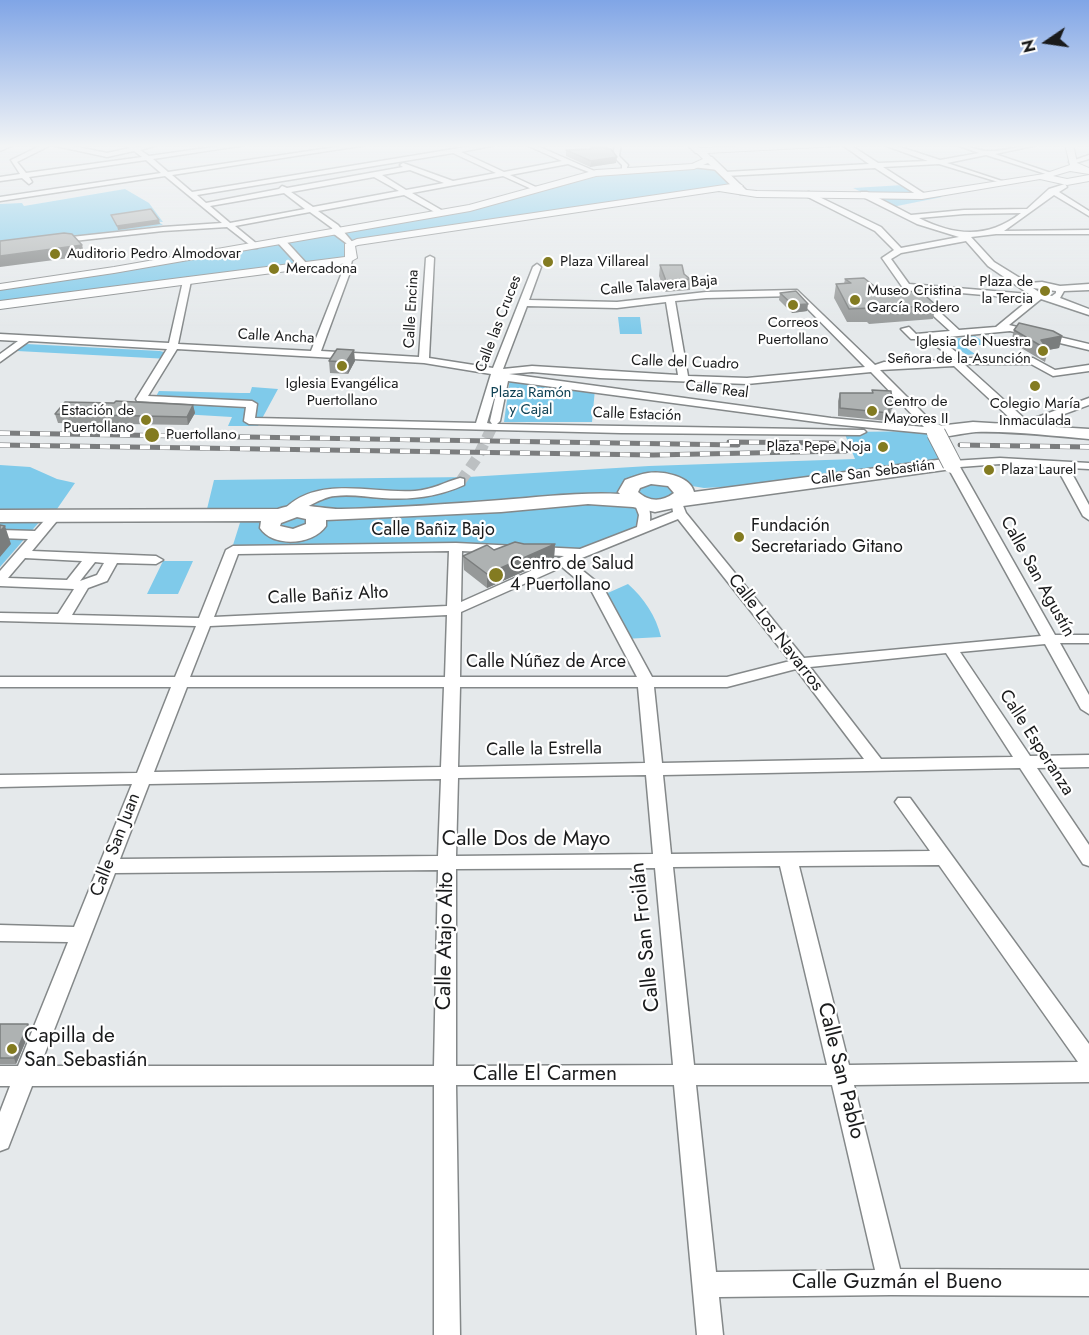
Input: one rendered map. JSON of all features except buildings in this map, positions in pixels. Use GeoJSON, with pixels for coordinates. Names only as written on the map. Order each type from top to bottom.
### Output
{"type":"FeatureCollection","features":[{"type":"Feature","properties":{"kind":"highway"},"geometry":{"type":"LineString","coordinates":[[952,464],[936,432],[1041,426],[1089,434]]}},
{"type":"Feature","properties":{"kind":"highway","name":"Calle San Sebastián"},"geometry":{"type":"LineString","coordinates":[[679,500],[793,483],[952,464]]}},
{"type":"Feature","properties":{"kind":"highway"},"geometry":{"type":"LineString","coordinates":[[0,516],[290,523],[340,515],[501,506],[588,498],[636,496],[658,506],[679,500],[658,478],[643,479],[636,496]]}},
{"type":"Feature","properties":{"kind":"main road"},"geometry":{"type":"LineString","coordinates":[[0,287],[337,232],[476,206]]}},
{"type":"Feature","properties":{"kind":"main road"},"geometry":{"type":"LineString","coordinates":[[0,305],[348,260],[352,258],[351,242],[604,206]]}},
{"type":"Feature","properties":{"kind":"street"},"geometry":{"type":"LineString","coordinates":[[206,206],[254,246]]}},
{"type":"Feature","properties":{"kind":"street"},"geometry":{"type":"LineString","coordinates":[[306,206],[351,242]]}},
{"type":"Feature","properties":{"kind":"street"},"geometry":{"type":"LineString","coordinates":[[44,243],[152,230],[230,225],[331,206]]}},
{"type":"Feature","properties":{"kind":"street"},"geometry":{"type":"LineString","coordinates":[[428,206],[440,213]]}},
{"type":"Feature","properties":{"kind":"street"},"geometry":{"type":"LineString","coordinates":[[833,206],[878,229],[899,251]]}},
{"type":"Feature","properties":{"kind":"street"},"geometry":{"type":"LineString","coordinates":[[993,232],[1012,224],[1034,206]]}},
{"type":"Feature","properties":{"kind":"street"},"geometry":{"type":"LineString","coordinates":[[878,210],[892,207],[910,217],[964,236],[991,264],[1026,286],[1038,297]]}},
{"type":"Feature","properties":{"kind":"street"},"geometry":{"type":"LineString","coordinates":[[910,217],[964,212],[1028,211]]}},
{"type":"Feature","properties":{"kind":"street"},"geometry":{"type":"LineString","coordinates":[[854,216],[868,212]]}},
{"type":"Feature","properties":{"kind":"street"},"geometry":{"type":"LineString","coordinates":[[957,333],[906,286],[886,258],[899,251],[964,236],[993,232],[1089,232]]}},
{"type":"Feature","properties":{"kind":"street"},"geometry":{"type":"LineString","coordinates":[[281,241],[304,266]]}},
{"type":"Feature","properties":{"kind":"street","name":"Calle Encina"},"geometry":{"type":"LineString","coordinates":[[424,360],[430,258]]}},
{"type":"Feature","properties":{"kind":"street"},"geometry":{"type":"LineString","coordinates":[[315,354],[342,284],[348,260]]}},
{"type":"Feature","properties":{"kind":"street","name":"Calle las Cruces"},"geometry":{"type":"LineString","coordinates":[[480,427],[497,372],[537,267]]}},
{"type":"Feature","properties":{"kind":"street"},"geometry":{"type":"LineString","coordinates":[[173,348],[186,281]]}},
{"type":"Feature","properties":{"kind":"street"},"geometry":{"type":"LineString","coordinates":[[1026,286],[1042,285],[1060,289],[1089,287]]}},
{"type":"Feature","properties":{"kind":"street"},"geometry":{"type":"LineString","coordinates":[[906,286],[1054,299],[1089,312]]}},
{"type":"Feature","properties":{"kind":"street"},"geometry":{"type":"LineString","coordinates":[[1054,299],[1060,294],[1060,289]]}},
{"type":"Feature","properties":{"kind":"street","name":"Calle Talavera Baja"},"geometry":{"type":"LineString","coordinates":[[523,303],[617,305],[718,294],[797,293],[873,369]]}},
{"type":"Feature","properties":{"kind":"street"},"geometry":{"type":"LineString","coordinates":[[1000,328],[1038,297]]}},
{"type":"Feature","properties":{"kind":"street"},"geometry":{"type":"LineString","coordinates":[[670,299],[684,379]]}},
{"type":"Feature","properties":{"kind":"street"},"geometry":{"type":"LineString","coordinates":[[906,329],[914,337],[1000,328],[1033,333],[1089,347]]}},
{"type":"Feature","properties":{"kind":"street"},"geometry":{"type":"LineString","coordinates":[[929,336],[960,362],[1021,422]]}},
{"type":"Feature","properties":{"kind":"street","name":"Calle Ancha"},"geometry":{"type":"LineString","coordinates":[[0,337],[424,360],[497,372]]}},
{"type":"Feature","properties":{"kind":"street"},"geometry":{"type":"LineString","coordinates":[[0,359],[26,339]]}},
{"type":"Feature","properties":{"kind":"street","name":"Calle Estación"},"geometry":{"type":"LineString","coordinates":[[173,348],[169,359],[141,399],[252,404],[249,421],[775,432],[866,428],[936,432]]}},
{"type":"Feature","properties":{"kind":"street","name":"Calle del Cuadro"},"geometry":{"type":"LineString","coordinates":[[497,372],[532,369],[684,379],[719,393],[747,381],[873,369],[884,365],[1033,362],[1053,373],[1089,368]]}},
{"type":"Feature","properties":{"kind":"street"},"geometry":{"type":"LineString","coordinates":[[873,369],[936,432]]}},
{"type":"Feature","properties":{"kind":"street"},"geometry":{"type":"LineString","coordinates":[[495,421],[504,382],[497,372]]}},
{"type":"Feature","properties":{"kind":"street","name":"Calle Real"},"geometry":{"type":"LineString","coordinates":[[497,372],[510,378],[719,393],[770,412],[866,428]]}},
{"type":"Feature","properties":{"kind":"street"},"geometry":{"type":"LineString","coordinates":[[993,427],[1021,422],[1041,426],[1089,401]]}},
{"type":"Feature","properties":{"kind":"street"},"geometry":{"type":"LineString","coordinates":[[770,412],[775,432]]}},
{"type":"Feature","properties":{"kind":"street"},"geometry":{"type":"LineString","coordinates":[[952,464],[1000,461],[1089,466]]}},
{"type":"Feature","properties":{"kind":"street"},"geometry":{"type":"LineString","coordinates":[[1060,463],[1089,516]]}},
{"type":"Feature","properties":{"kind":"street","name":"Calle San Agustín"},"geometry":{"type":"LineString","coordinates":[[952,464],[1089,709]]}},
{"type":"Feature","properties":{"kind":"street"},"geometry":{"type":"LineString","coordinates":[[290,523],[324,492],[414,495],[438,492],[460,482]]}},
{"type":"Feature","properties":{"kind":"street"},"geometry":{"type":"LineString","coordinates":[[636,496],[645,515],[643,527]]}},
{"type":"Feature","properties":{"kind":"street","name":"Calle San Sebastián"},"geometry":{"type":"LineString","coordinates":[[455,610],[643,527],[679,500]]}},
{"type":"Feature","properties":{"kind":"street","name":"Calle Los Navarros"},"geometry":{"type":"LineString","coordinates":[[679,500],[875,763]]}},
{"type":"Feature","properties":{"kind":"street"},"geometry":{"type":"LineString","coordinates":[[0,581],[55,516]]}},
{"type":"Feature","properties":{"kind":"street","name":"Calle Bañiz Bajo"},"geometry":{"type":"LineString","coordinates":[[233,550],[290,523],[456,547],[582,553]]}},
{"type":"Feature","properties":{"kind":"street"},"geometry":{"type":"LineString","coordinates":[[0,534],[38,535]]}},
{"type":"Feature","properties":{"kind":"street","name":"Calle Atajo Alto"},"geometry":{"type":"LineString","coordinates":[[447,1335],[445,1076],[447,863],[456,547]]}},
{"type":"Feature","properties":{"kind":"street","name":"Calle San Juan"},"geometry":{"type":"LineString","coordinates":[[0,1140],[233,550]]}},
{"type":"Feature","properties":{"kind":"street"},"geometry":{"type":"LineString","coordinates":[[22,554],[156,560]]}},
{"type":"Feature","properties":{"kind":"street"},"geometry":{"type":"LineString","coordinates":[[62,619],[92,558]]}},
{"type":"Feature","properties":{"kind":"street"},"geometry":{"type":"LineString","coordinates":[[0,581],[77,585],[102,578],[113,559]]}},
{"type":"Feature","properties":{"kind":"street","name":"Calle San Froilán"},"geometry":{"type":"LineString","coordinates":[[564,562],[598,590],[645,678],[710,1335]]}},
{"type":"Feature","properties":{"kind":"street","name":"Calle Bañiz Alto"},"geometry":{"type":"LineString","coordinates":[[0,617],[204,622],[455,610]]}},
{"type":"Feature","properties":{"kind":"street","name":"Calle Núñez de Arce"},"geometry":{"type":"LineString","coordinates":[[0,682],[727,682],[800,663],[1050,639],[1089,639]]}},
{"type":"Feature","properties":{"kind":"street","name":"Calle Esperanza"},"geometry":{"type":"LineString","coordinates":[[950,648],[1089,860]]}},
{"type":"Feature","properties":{"kind":"street","name":"Calle la Estrella"},"geometry":{"type":"LineString","coordinates":[[0,781],[143,776],[1089,760]]}},
{"type":"Feature","properties":{"kind":"street"},"geometry":{"type":"LineString","coordinates":[[904,802],[1089,1061]]}},
{"type":"Feature","properties":{"kind":"street","name":"Calle Dos de Mayo"},"geometry":{"type":"LineString","coordinates":[[108,866],[944,858]]}},
{"type":"Feature","properties":{"kind":"street","name":"Calle San Pablo"},"geometry":{"type":"LineString","coordinates":[[788,860],[891,1282]]}},
{"type":"Feature","properties":{"kind":"street"},"geometry":{"type":"LineString","coordinates":[[0,933],[81,935]]}},
{"type":"Feature","properties":{"kind":"street","name":"Calle El Carmen"},"geometry":{"type":"LineString","coordinates":[[0,1076],[1089,1072]]}},
{"type":"Feature","properties":{"kind":"street","name":"Calle Guzmán el Bueno"},"geometry":{"type":"LineString","coordinates":[[704,1285],[891,1282],[1089,1283]]}},
{"type":"Feature","properties":{"kind":"green space"},"geometry":{"type":"Polygon","coordinates":[[[0,206],[151,206],[163,222],[159,222],[163,225],[0,248],[0,206]]]}},
{"type":"Feature","properties":{"kind":"green space"},"geometry":{"type":"Polygon","coordinates":[[[598,206],[351,242],[352,258],[0,305],[0,287],[470,208],[598,206]]]}},
{"type":"Feature","properties":{"kind":"green space"},"geometry":{"type":"Polygon","coordinates":[[[618,317],[640,317],[642,334],[620,334],[618,317]]]}},
{"type":"Feature","properties":{"kind":"green space"},"geometry":{"type":"Polygon","coordinates":[[[975,336],[987,344],[965,347],[975,354],[967,355],[945,340],[975,336]]]}},
{"type":"Feature","properties":{"kind":"green space"},"geometry":{"type":"Polygon","coordinates":[[[26,344],[160,351],[171,354],[169,359],[17,351],[26,344]]]}},
{"type":"Feature","properties":{"kind":"green space","name":"Plaza Ramón y Cajal"},"geometry":{"type":"Polygon","coordinates":[[[510,378],[595,389],[592,422],[504,422],[510,378]]]}},
{"type":"Feature","properties":{"kind":"green space"},"geometry":{"type":"Polygon","coordinates":[[[252,387],[278,389],[258,426],[228,426],[232,417],[147,412],[159,391],[250,393],[252,387]]]}},
{"type":"Feature","properties":{"kind":"green space"},"geometry":{"type":"Polygon","coordinates":[[[935,431],[952,464],[793,483],[704,488],[680,484],[680,500],[640,503],[643,527],[582,553],[233,545],[244,510],[207,509],[214,480],[468,477],[649,466],[855,459],[844,432],[935,431]]]}},
{"type":"Feature","properties":{"kind":"green space"},"geometry":{"type":"Polygon","coordinates":[[[0,465],[30,467],[57,479],[75,483],[57,509],[0,509],[0,465]]]}},
{"type":"Feature","properties":{"kind":"green space"},"geometry":{"type":"Polygon","coordinates":[[[0,520],[41,520],[0,567],[0,520]]]}},
{"type":"Feature","properties":{"kind":"green space"},"geometry":{"type":"Polygon","coordinates":[[[163,561],[193,561],[178,594],[147,594],[163,561]]]}},
{"type":"Feature","properties":{"kind":"green space"},"geometry":{"type":"Polygon","coordinates":[[[628,584],[649,608],[661,637],[624,639],[601,596],[628,584]]]}},
{"type":"Feature","properties":{"kind":"tunnel"},"geometry":{"type":"LineString","coordinates":[[460,482],[477,458],[495,421]]}},
{"type":"Feature","properties":{"kind":"railway"},"geometry":{"type":"LineString","coordinates":[[0,433],[738,445]]}},
{"type":"Feature","properties":{"kind":"railway"},"geometry":{"type":"LineString","coordinates":[[729,442],[834,443]]}},
{"type":"Feature","properties":{"kind":"railway"},"geometry":{"type":"LineString","coordinates":[[0,445],[653,455],[846,451]]}},
{"type":"Feature","properties":{"kind":"railway"},"geometry":{"type":"LineString","coordinates":[[960,445],[1089,447]]}},
{"type":"Feature","properties":{"kind":"place","name":"Auditorio Pedro Almodovar"},"geometry":{"type":"Point","coordinates":[55,254]}},
{"type":"Feature","properties":{"kind":"place","name":"Plaza Villareal"},"geometry":{"type":"Point","coordinates":[548,262]}},
{"type":"Feature","properties":{"kind":"place","name":"Mercadona"},"geometry":{"type":"Point","coordinates":[274,269]}},
{"type":"Feature","properties":{"kind":"place","name":"Plaza de la Tercia"},"geometry":{"type":"Point","coordinates":[1045,291]}},
{"type":"Feature","properties":{"kind":"place","name":"Museo Cristina García Rodero"},"geometry":{"type":"Point","coordinates":[855,300]}},
{"type":"Feature","properties":{"kind":"place","name":"Correos Puertollano"},"geometry":{"type":"Point","coordinates":[793,305]}},
{"type":"Feature","properties":{"kind":"place","name":"Iglesia de Nuestra Señora de la Asunción"},"geometry":{"type":"Point","coordinates":[1043,351]}},
{"type":"Feature","properties":{"kind":"place","name":"Iglesia Evangélica Puertollano"},"geometry":{"type":"Point","coordinates":[342,366]}},
{"type":"Feature","properties":{"kind":"place","name":"Colegio María Inmaculada"},"geometry":{"type":"Point","coordinates":[1035,386]}},
{"type":"Feature","properties":{"kind":"place","name":"Centro de Mayores II"},"geometry":{"type":"Point","coordinates":[872,411]}},
{"type":"Feature","properties":{"kind":"place","name":"Estación de Puertollano"},"geometry":{"type":"Point","coordinates":[146,420]}},
{"type":"Feature","properties":{"kind":"place","name":"Puertollano"},"geometry":{"type":"Point","coordinates":[152,435]}},
{"type":"Feature","properties":{"kind":"place","name":"Plaza Pepe Noja"},"geometry":{"type":"Point","coordinates":[883,447]}},
{"type":"Feature","properties":{"kind":"place","name":"Plaza Laurel"},"geometry":{"type":"Point","coordinates":[989,470]}},
{"type":"Feature","properties":{"kind":"place","name":"Fundación Secretariado Gitano"},"geometry":{"type":"Point","coordinates":[739,537]}},
{"type":"Feature","properties":{"kind":"place","name":"Centro de Salud 4 Puertollano"},"geometry":{"type":"Point","coordinates":[496,575]}},
{"type":"Feature","properties":{"kind":"place","name":"Capilla de San Sebastián"},"geometry":{"type":"Point","coordinates":[12,1049]}}]}
